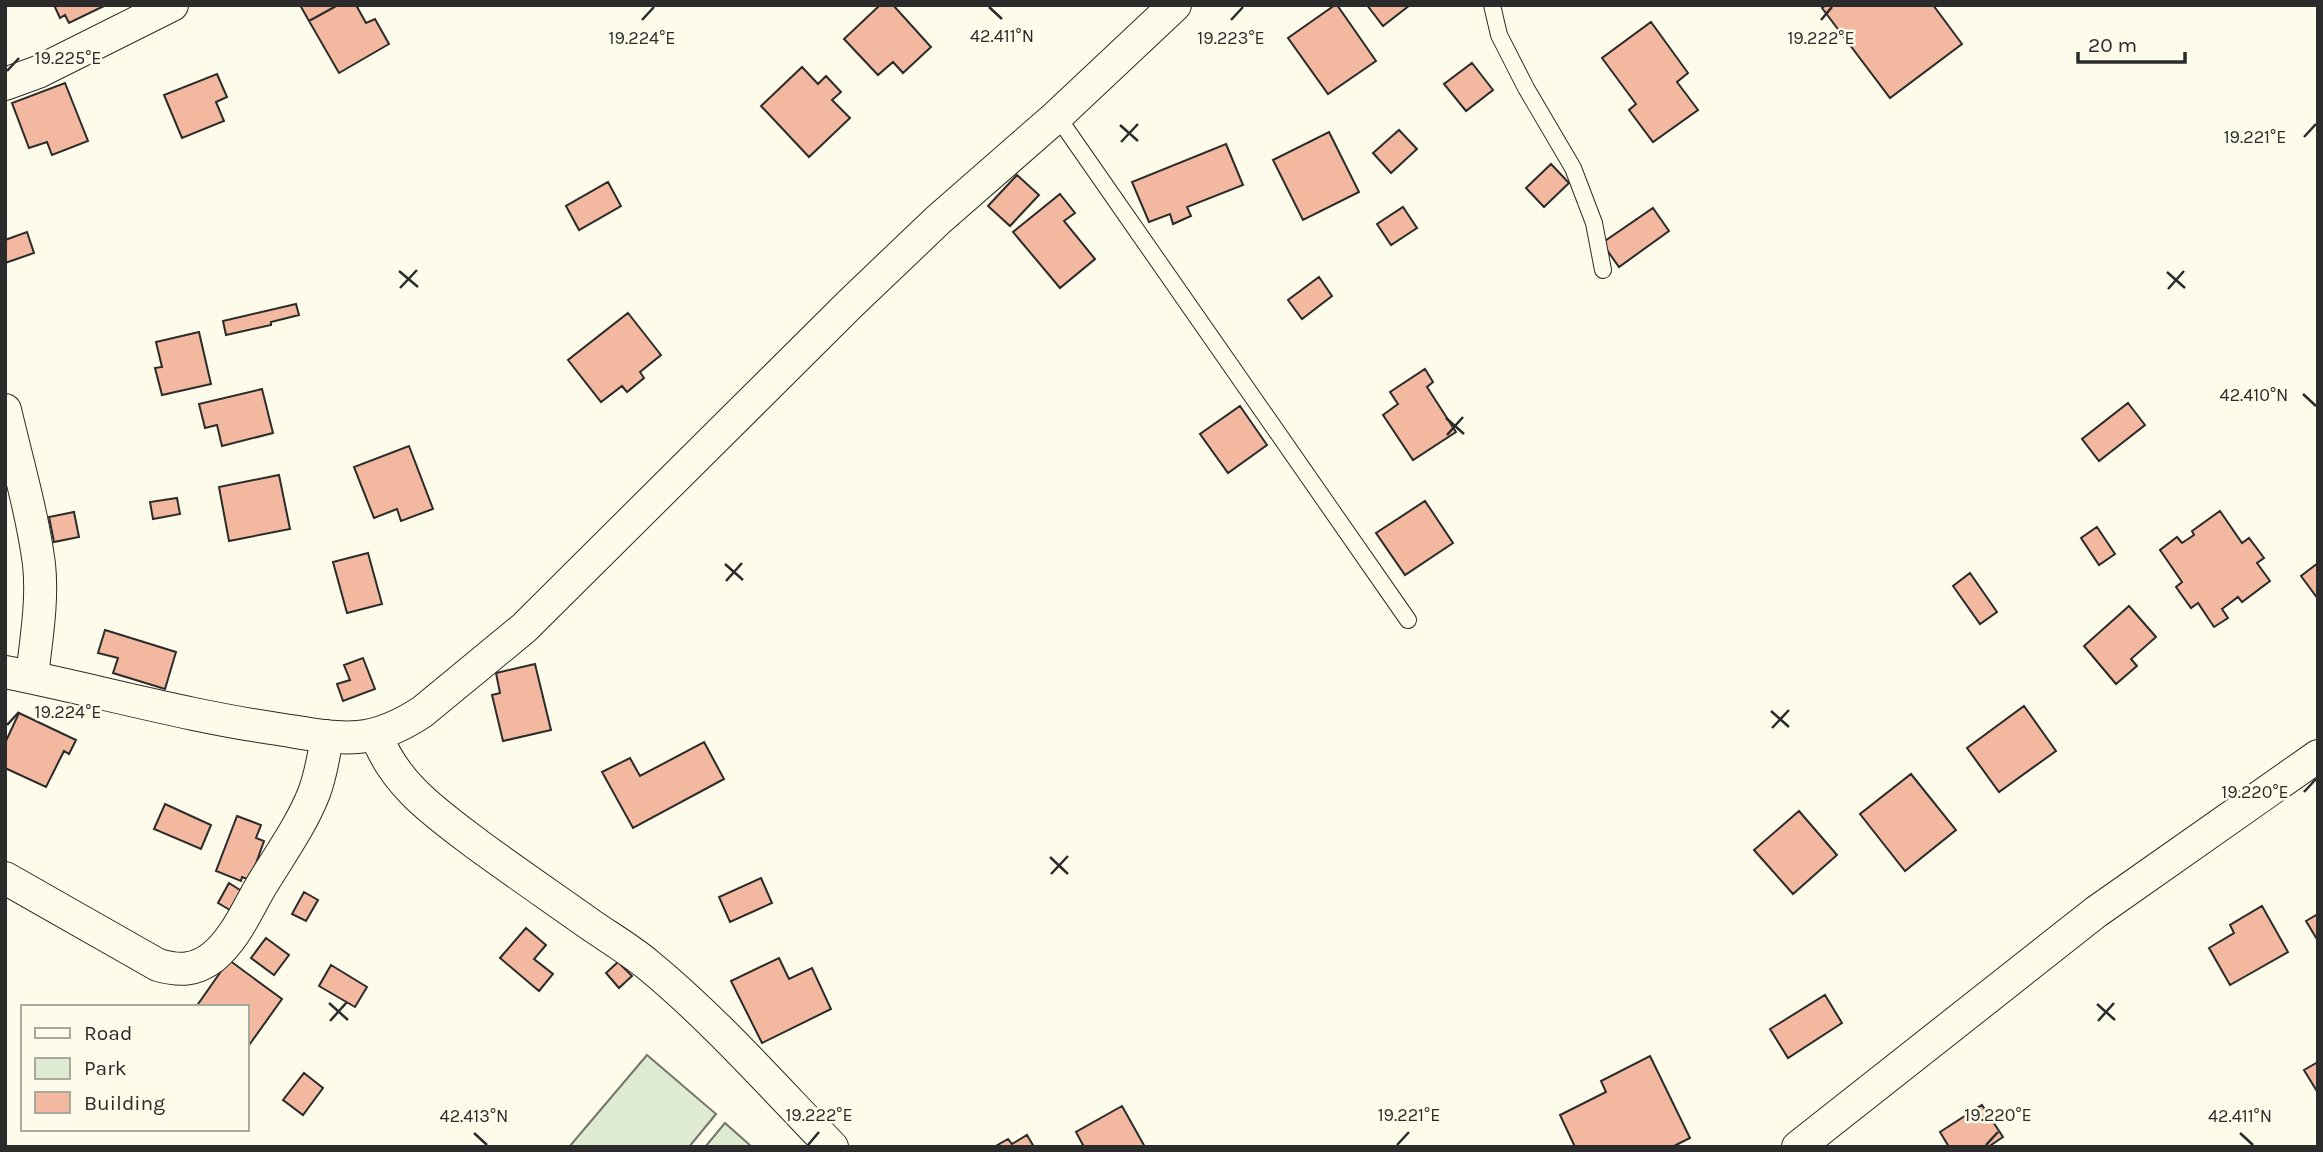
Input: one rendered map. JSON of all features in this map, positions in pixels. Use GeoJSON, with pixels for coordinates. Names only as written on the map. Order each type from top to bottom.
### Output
{"type":"FeatureCollection","features":[{"type":"Feature","properties":{"kind":"street"},"geometry":{"type":"LineString","coordinates":[[5,85],[38,72],[172,5]]}},
{"type":"Feature","properties":{"kind":"street"},"geometry":{"type":"LineString","coordinates":[[5,410],[39,564],[40,599],[14,680],[222,721],[327,736],[358,737],[376,734],[406,722],[422,712],[524,628],[850,304],[938,220],[1057,116],[1175,5]]}},
{"type":"Feature","properties":{"kind":"street"},"geometry":{"type":"LineString","coordinates":[[376,734],[391,767],[412,792],[514,872],[644,961],[696,1007],[832,1147]]}},
{"type":"Feature","properties":{"kind":"street"},"geometry":{"type":"LineString","coordinates":[[5,878],[158,965],[178,970],[198,966],[214,956],[231,937],[300,822],[323,767],[327,736]]}},
{"type":"Feature","properties":{"kind":"street"},"geometry":{"type":"LineString","coordinates":[[1798,1147],[2096,912],[2318,755]]}},
{"type":"Feature","properties":{"kind":"lane"},"geometry":{"type":"LineString","coordinates":[[1493,5],[1499,35],[1526,88],[1573,168],[1594,223],[1603,270]]}},
{"type":"Feature","properties":{"kind":"lane"},"geometry":{"type":"LineString","coordinates":[[1057,116],[1408,621]]}},
{"type":"Feature","properties":{"kind":"green space"},"geometry":{"type":"Polygon","coordinates":[[[647,1055],[716,1114],[689,1147],[569,1147],[647,1055]]]}},
{"type":"Feature","properties":{"kind":"green space"},"geometry":{"type":"Polygon","coordinates":[[[725,1123],[752,1147],[705,1147],[725,1123]]]}},
{"type":"Feature","properties":{"kind":"building"},"geometry":{"type":"Polygon","coordinates":[[[54,5],[106,5],[69,23],[65,15],[60,18],[54,5]]]}},
{"type":"Feature","properties":{"kind":"building"},"geometry":{"type":"Polygon","coordinates":[[[300,5],[338,5],[309,21],[300,5]]]}},
{"type":"Feature","properties":{"kind":"building"},"geometry":{"type":"Polygon","coordinates":[[[338,5],[356,5],[366,23],[375,19],[389,44],[339,73],[309,21],[338,5]]]}},
{"type":"Feature","properties":{"kind":"building"},"geometry":{"type":"Polygon","coordinates":[[[880,5],[893,5],[931,47],[903,73],[893,62],[878,75],[844,39],[880,5]]]}},
{"type":"Feature","properties":{"kind":"building"},"geometry":{"type":"Polygon","coordinates":[[[1335,5],[1376,61],[1328,94],[1288,38],[1335,5]]]}},
{"type":"Feature","properties":{"kind":"building"},"geometry":{"type":"Polygon","coordinates":[[[1367,5],[1410,5],[1383,26],[1367,5]]]}},
{"type":"Feature","properties":{"kind":"building"},"geometry":{"type":"Polygon","coordinates":[[[1826,5],[1933,5],[1962,44],[1890,98],[1822,8],[1826,5]]]}},
{"type":"Feature","properties":{"kind":"building"},"geometry":{"type":"Polygon","coordinates":[[[1651,22],[1688,73],[1677,82],[1698,110],[1653,142],[1629,110],[1636,104],[1602,58],[1651,22]]]}},
{"type":"Feature","properties":{"kind":"building"},"geometry":{"type":"Polygon","coordinates":[[[1472,63],[1493,90],[1466,111],[1444,84],[1472,63]]]}},
{"type":"Feature","properties":{"kind":"building"},"geometry":{"type":"Polygon","coordinates":[[[802,67],[818,84],[826,76],[841,92],[832,100],[850,118],[809,157],[761,106],[802,67]]]}},
{"type":"Feature","properties":{"kind":"building"},"geometry":{"type":"Polygon","coordinates":[[[217,74],[227,97],[216,102],[224,121],[182,138],[164,95],[217,74]]]}},
{"type":"Feature","properties":{"kind":"building"},"geometry":{"type":"Polygon","coordinates":[[[65,83],[88,141],[52,155],[47,142],[29,148],[12,103],[65,83]]]}},
{"type":"Feature","properties":{"kind":"building"},"geometry":{"type":"Polygon","coordinates":[[[1399,130],[1417,149],[1391,173],[1373,153],[1399,130]]]}},
{"type":"Feature","properties":{"kind":"building"},"geometry":{"type":"Polygon","coordinates":[[[1329,132],[1359,192],[1303,220],[1273,160],[1329,132]]]}},
{"type":"Feature","properties":{"kind":"building"},"geometry":{"type":"Polygon","coordinates":[[[1226,144],[1243,185],[1187,207],[1191,216],[1173,224],[1170,214],[1149,222],[1132,182],[1226,144]]]}},
{"type":"Feature","properties":{"kind":"building"},"geometry":{"type":"Polygon","coordinates":[[[1551,164],[1569,183],[1544,207],[1526,188],[1551,164]]]}},
{"type":"Feature","properties":{"kind":"building"},"geometry":{"type":"Polygon","coordinates":[[[1017,175],[1039,195],[1010,226],[988,206],[1017,175]]]}},
{"type":"Feature","properties":{"kind":"building"},"geometry":{"type":"Polygon","coordinates":[[[608,182],[621,206],[579,230],[566,206],[608,182]]]}},
{"type":"Feature","properties":{"kind":"building"},"geometry":{"type":"Polygon","coordinates":[[[1060,194],[1075,213],[1064,221],[1095,259],[1060,288],[1013,232],[1060,194]]]}},
{"type":"Feature","properties":{"kind":"building"},"geometry":{"type":"Polygon","coordinates":[[[1403,207],[1417,228],[1391,245],[1377,224],[1403,207]]]}},
{"type":"Feature","properties":{"kind":"building"},"geometry":{"type":"Polygon","coordinates":[[[1653,208],[1669,231],[1619,267],[1602,243],[1653,208]]]}},
{"type":"Feature","properties":{"kind":"building"},"geometry":{"type":"Polygon","coordinates":[[[27,232],[34,253],[5,263],[5,240],[27,232]]]}},
{"type":"Feature","properties":{"kind":"building"},"geometry":{"type":"Polygon","coordinates":[[[1319,277],[1332,296],[1302,319],[1288,300],[1319,277]]]}},
{"type":"Feature","properties":{"kind":"building"},"geometry":{"type":"Polygon","coordinates":[[[296,304],[299,315],[271,322],[271,325],[226,335],[223,321],[296,304]]]}},
{"type":"Feature","properties":{"kind":"building"},"geometry":{"type":"Polygon","coordinates":[[[628,313],[661,355],[640,372],[644,378],[627,392],[622,386],[601,402],[568,360],[628,313]]]}},
{"type":"Feature","properties":{"kind":"building"},"geometry":{"type":"Polygon","coordinates":[[[199,332],[211,384],[162,395],[155,368],[162,367],[156,342],[199,332]]]}},
{"type":"Feature","properties":{"kind":"building"},"geometry":{"type":"Polygon","coordinates":[[[1425,369],[1433,382],[1427,387],[1456,432],[1413,460],[1383,415],[1398,404],[1390,392],[1425,369]]]}},
{"type":"Feature","properties":{"kind":"building"},"geometry":{"type":"Polygon","coordinates":[[[262,389],[273,433],[222,446],[217,425],[205,428],[199,404],[262,389]]]}},
{"type":"Feature","properties":{"kind":"building"},"geometry":{"type":"Polygon","coordinates":[[[2128,403],[2145,425],[2099,461],[2082,439],[2128,403]]]}},
{"type":"Feature","properties":{"kind":"building"},"geometry":{"type":"Polygon","coordinates":[[[1240,406],[1267,445],[1228,473],[1200,434],[1240,406]]]}},
{"type":"Feature","properties":{"kind":"building"},"geometry":{"type":"Polygon","coordinates":[[[409,446],[433,509],[401,521],[397,509],[374,518],[354,467],[409,446]]]}},
{"type":"Feature","properties":{"kind":"building"},"geometry":{"type":"Polygon","coordinates":[[[279,475],[290,529],[229,541],[219,487],[279,475]]]}},
{"type":"Feature","properties":{"kind":"building"},"geometry":{"type":"Polygon","coordinates":[[[177,498],[180,514],[153,519],[150,502],[177,498]]]}},
{"type":"Feature","properties":{"kind":"building"},"geometry":{"type":"Polygon","coordinates":[[[1425,501],[1453,543],[1405,575],[1376,533],[1425,501]]]}},
{"type":"Feature","properties":{"kind":"building"},"geometry":{"type":"Polygon","coordinates":[[[2220,511],[2242,543],[2249,538],[2264,558],[2257,563],[2270,581],[2242,602],[2238,597],[2222,609],[2228,618],[2214,627],[2198,603],[2191,608],[2176,587],[2182,582],[2160,550],[2177,537],[2182,543],[2194,535],[2192,531],[2220,511]]]}},
{"type":"Feature","properties":{"kind":"building"},"geometry":{"type":"Polygon","coordinates":[[[74,512],[79,537],[54,542],[49,517],[74,512]]]}},
{"type":"Feature","properties":{"kind":"building"},"geometry":{"type":"Polygon","coordinates":[[[2097,527],[2115,554],[2099,565],[2081,538],[2097,527]]]}},
{"type":"Feature","properties":{"kind":"building"},"geometry":{"type":"Polygon","coordinates":[[[368,553],[382,604],[347,613],[333,562],[368,553]]]}},
{"type":"Feature","properties":{"kind":"building"},"geometry":{"type":"Polygon","coordinates":[[[2318,563],[2318,599],[2301,576],[2318,563]]]}},
{"type":"Feature","properties":{"kind":"building"},"geometry":{"type":"Polygon","coordinates":[[[1970,573],[1997,612],[1980,624],[1953,586],[1970,573]]]}},
{"type":"Feature","properties":{"kind":"building"},"geometry":{"type":"Polygon","coordinates":[[[2129,606],[2156,637],[2131,659],[2137,666],[2116,684],[2084,646],[2129,606]]]}},
{"type":"Feature","properties":{"kind":"building"},"geometry":{"type":"Polygon","coordinates":[[[105,630],[176,652],[165,689],[113,673],[118,658],[98,653],[105,630]]]}},
{"type":"Feature","properties":{"kind":"building"},"geometry":{"type":"Polygon","coordinates":[[[363,658],[375,689],[343,701],[337,684],[350,680],[344,665],[363,658]]]}},
{"type":"Feature","properties":{"kind":"building"},"geometry":{"type":"Polygon","coordinates":[[[535,664],[551,730],[503,741],[492,695],[500,693],[496,673],[535,664]]]}},
{"type":"Feature","properties":{"kind":"building"},"geometry":{"type":"Polygon","coordinates":[[[2024,706],[2056,751],[1999,792],[1967,748],[2024,706]]]}},
{"type":"Feature","properties":{"kind":"building"},"geometry":{"type":"Polygon","coordinates":[[[19,713],[76,740],[69,754],[64,751],[46,787],[5,768],[5,743],[19,713]]]}},
{"type":"Feature","properties":{"kind":"building"},"geometry":{"type":"Polygon","coordinates":[[[704,742],[724,779],[633,828],[602,772],[630,758],[640,776],[704,742]]]}},
{"type":"Feature","properties":{"kind":"building"},"geometry":{"type":"Polygon","coordinates":[[[1911,774],[1956,830],[1905,871],[1860,814],[1911,774]]]}},
{"type":"Feature","properties":{"kind":"building"},"geometry":{"type":"Polygon","coordinates":[[[165,804],[211,825],[201,849],[154,829],[165,804]]]}},
{"type":"Feature","properties":{"kind":"building"},"geometry":{"type":"Polygon","coordinates":[[[1799,811],[1837,855],[1793,894],[1754,850],[1799,811]]]}},
{"type":"Feature","properties":{"kind":"building"},"geometry":{"type":"Polygon","coordinates":[[[237,816],[261,825],[256,838],[264,841],[250,880],[242,877],[241,881],[216,871],[237,816]]]}},
{"type":"Feature","properties":{"kind":"building"},"geometry":{"type":"Polygon","coordinates":[[[761,878],[772,903],[730,922],[719,897],[761,878]]]}},
{"type":"Feature","properties":{"kind":"building"},"geometry":{"type":"Polygon","coordinates":[[[229,883],[251,897],[240,916],[218,903],[229,883]]]}},
{"type":"Feature","properties":{"kind":"building"},"geometry":{"type":"Polygon","coordinates":[[[304,892],[318,900],[306,921],[292,914],[304,892]]]}},
{"type":"Feature","properties":{"kind":"building"},"geometry":{"type":"Polygon","coordinates":[[[2262,906],[2288,952],[2230,985],[2209,948],[2234,933],[2230,925],[2262,906]]]}},
{"type":"Feature","properties":{"kind":"building"},"geometry":{"type":"Polygon","coordinates":[[[2318,914],[2318,941],[2306,921],[2318,914]]]}},
{"type":"Feature","properties":{"kind":"building"},"geometry":{"type":"Polygon","coordinates":[[[526,928],[546,945],[534,959],[553,974],[539,991],[500,958],[526,928]]]}},
{"type":"Feature","properties":{"kind":"building"},"geometry":{"type":"Polygon","coordinates":[[[266,938],[289,955],[274,975],[251,958],[266,938]]]}},
{"type":"Feature","properties":{"kind":"building"},"geometry":{"type":"Polygon","coordinates":[[[779,958],[789,979],[812,968],[831,1009],[762,1043],[731,981],[779,958]]]}},
{"type":"Feature","properties":{"kind":"building"},"geometry":{"type":"Polygon","coordinates":[[[229,960],[282,999],[248,1047],[248,1005],[197,1005],[229,960]]]}},
{"type":"Feature","properties":{"kind":"building"},"geometry":{"type":"Polygon","coordinates":[[[618,962],[632,976],[619,988],[606,973],[618,962]]]}},
{"type":"Feature","properties":{"kind":"building"},"geometry":{"type":"Polygon","coordinates":[[[331,965],[367,987],[355,1007],[319,986],[331,965]]]}},
{"type":"Feature","properties":{"kind":"building"},"geometry":{"type":"Polygon","coordinates":[[[1825,995],[1842,1023],[1788,1058],[1770,1029],[1825,995]]]}},
{"type":"Feature","properties":{"kind":"building"},"geometry":{"type":"Polygon","coordinates":[[[1650,1056],[1690,1138],[1672,1147],[1575,1147],[1560,1115],[1606,1092],[1601,1081],[1650,1056]]]}},
{"type":"Feature","properties":{"kind":"building"},"geometry":{"type":"Polygon","coordinates":[[[2318,1062],[2318,1093],[2304,1070],[2318,1062]]]}},
{"type":"Feature","properties":{"kind":"building"},"geometry":{"type":"Polygon","coordinates":[[[304,1073],[323,1088],[303,1115],[283,1100],[304,1073]]]}},
{"type":"Feature","properties":{"kind":"building"},"geometry":{"type":"Polygon","coordinates":[[[1982,1105],[2003,1137],[1988,1147],[1949,1147],[1940,1132],[1982,1105]]]}},
{"type":"Feature","properties":{"kind":"building"},"geometry":{"type":"Polygon","coordinates":[[[1122,1106],[1145,1147],[1084,1147],[1076,1132],[1122,1106]]]}},
{"type":"Feature","properties":{"kind":"building"},"geometry":{"type":"Polygon","coordinates":[[[1027,1135],[1034,1147],[994,1147],[1008,1139],[1012,1144],[1027,1135]]]}}]}
